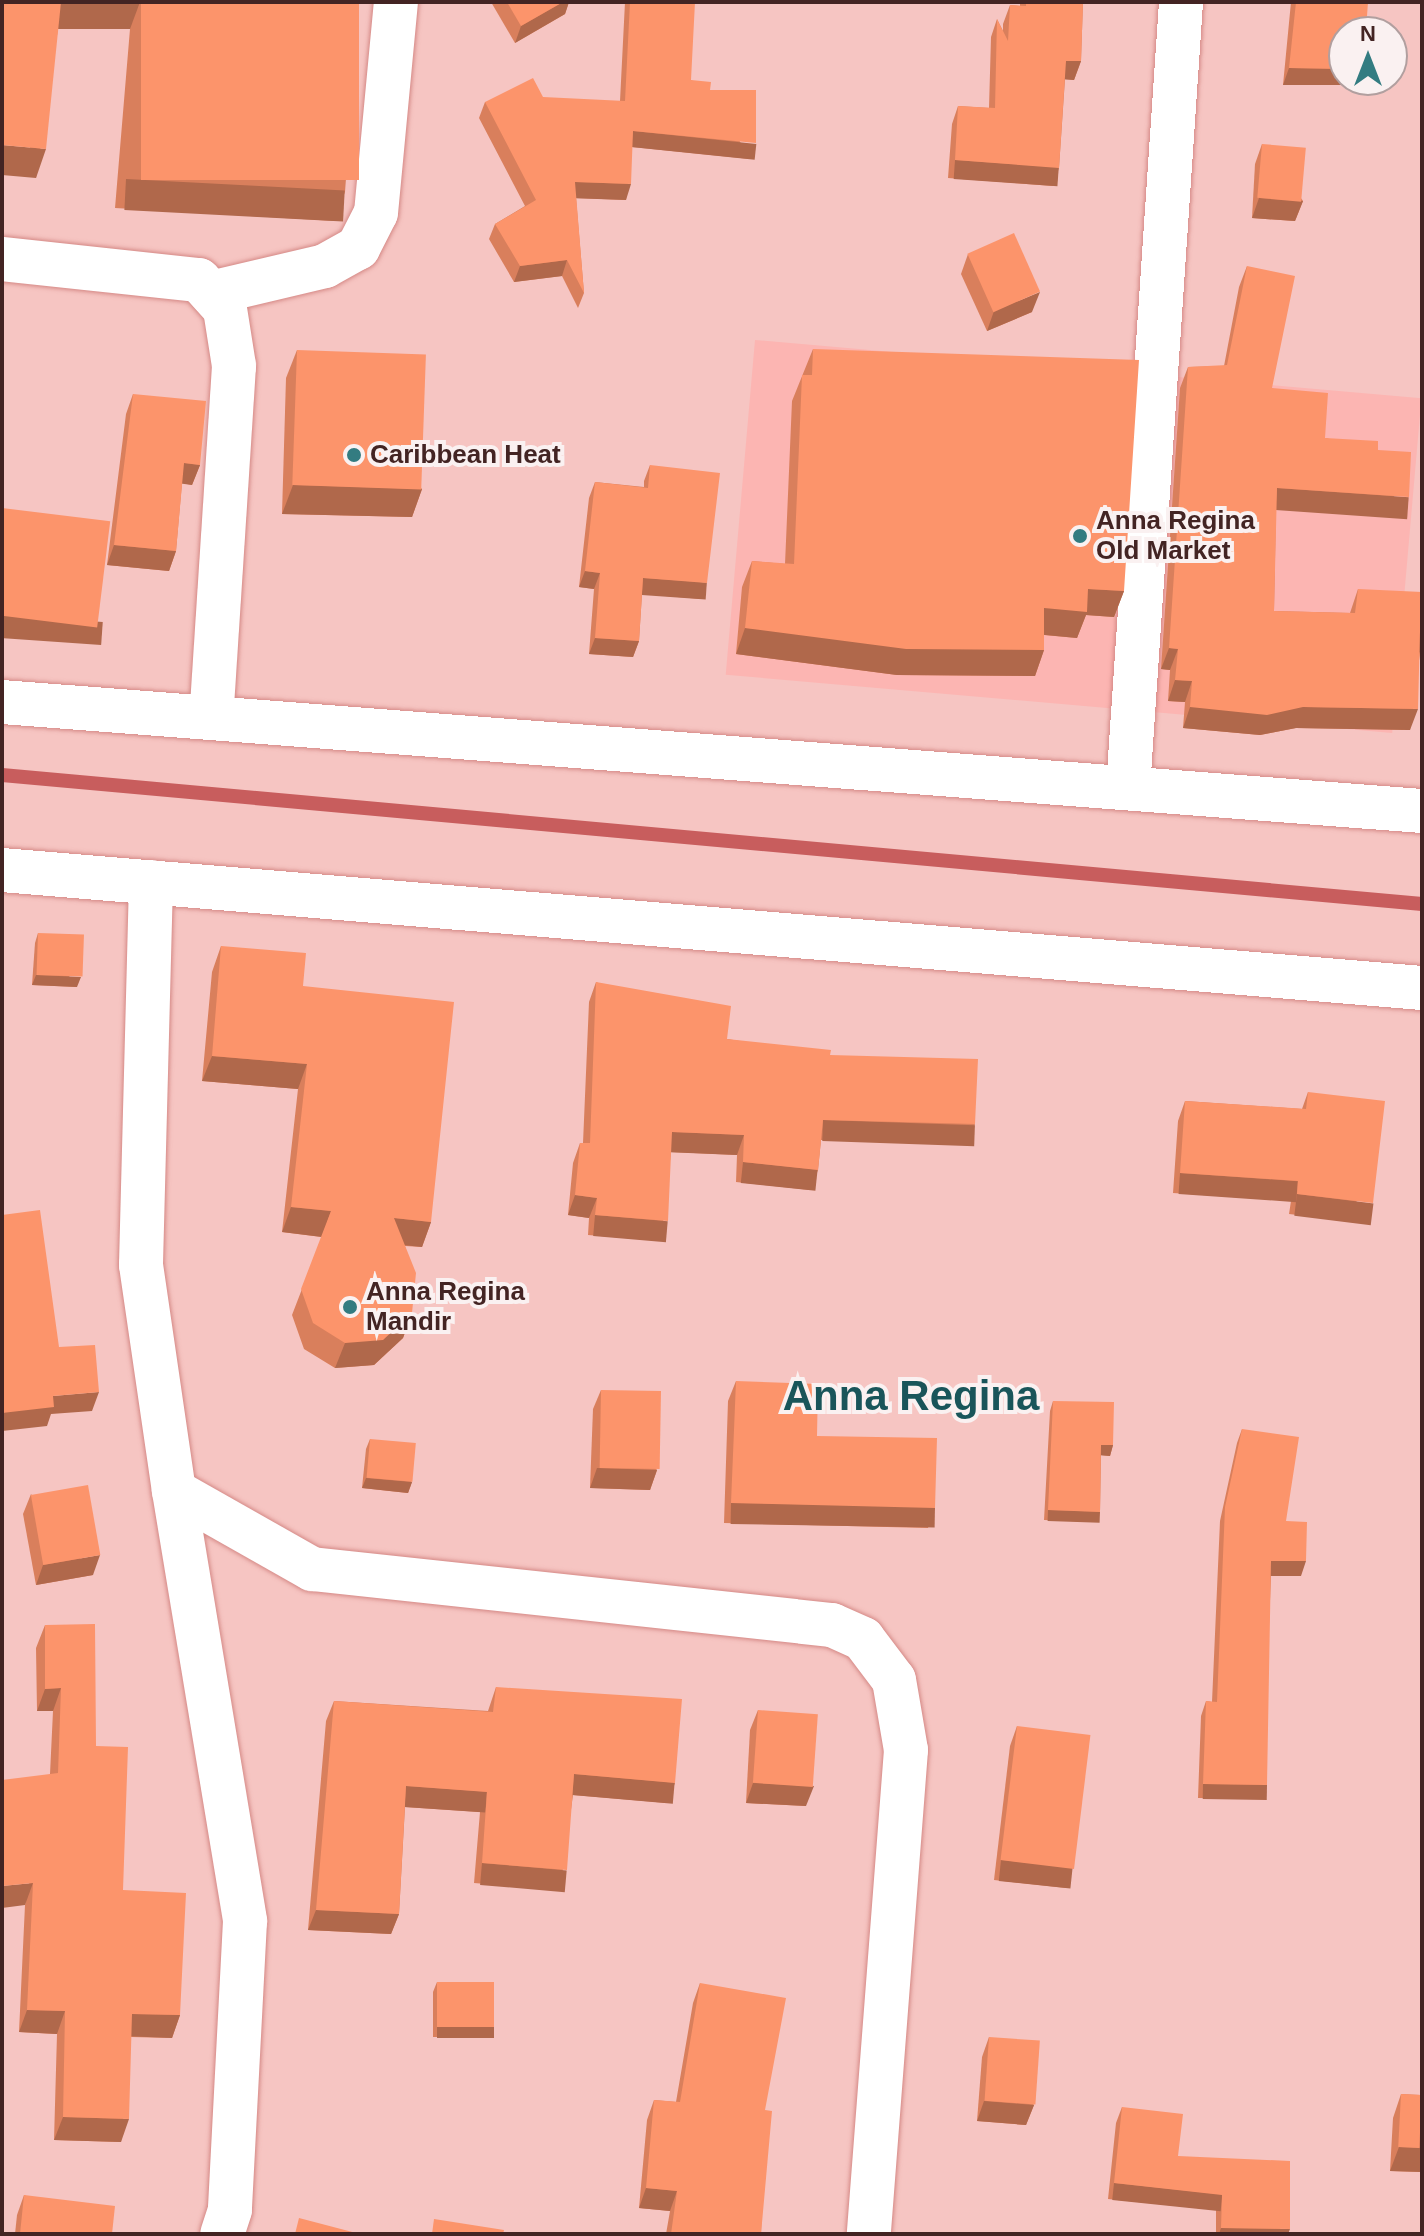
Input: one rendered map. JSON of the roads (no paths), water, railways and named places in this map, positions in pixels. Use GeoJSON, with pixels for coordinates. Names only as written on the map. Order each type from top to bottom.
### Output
{"type":"FeatureCollection","features":[{"type":"Feature","properties":{"kind":"street"},"geometry":{"type":"LineString","coordinates":[[211,293],[325,266],[358,248],[376,213],[396,2]]}},
{"type":"Feature","properties":{"kind":"street"},"geometry":{"type":"LineString","coordinates":[[1128,788],[1181,2]]}},
{"type":"Feature","properties":{"kind":"street"},"geometry":{"type":"LineString","coordinates":[[2,259],[147,270],[199,280],[225,309],[234,366],[211,717]]}},
{"type":"Feature","properties":{"kind":"street"},"geometry":{"type":"LineString","coordinates":[[2,702],[1422,811]]}},
{"type":"Feature","properties":{"kind":"street"},"geometry":{"type":"LineString","coordinates":[[2,870],[1422,988]]}},
{"type":"Feature","properties":{"kind":"street"},"geometry":{"type":"LineString","coordinates":[[151,882],[141,1265],[174,1491],[245,1921],[230,2210],[222,2234]]}},
{"type":"Feature","properties":{"kind":"street"},"geometry":{"type":"LineString","coordinates":[[174,1491],[312,1569],[832,1625],[863,1639],[894,1680],[906,1750],[875,2232]]}},
{"type":"Feature","properties":{"kind":"waterway"},"geometry":{"type":"LineString","coordinates":[[2,775],[1422,904]]}},
{"type":"Feature","properties":{"kind":"place","name":"Caribbean Heat"},"geometry":{"type":"Point","coordinates":[354,455]}},
{"type":"Feature","properties":{"kind":"place","name":"Anna Regina Old Market"},"geometry":{"type":"Point","coordinates":[1080,536]}},
{"type":"Feature","properties":{"kind":"place","name":"Anna Regina Mandir"},"geometry":{"type":"Point","coordinates":[350,1307]}},
{"type":"Feature","properties":{"kind":"district","name":"Anna Regina"},"geometry":{"type":"Point","coordinates":[911,1396]}}]}
